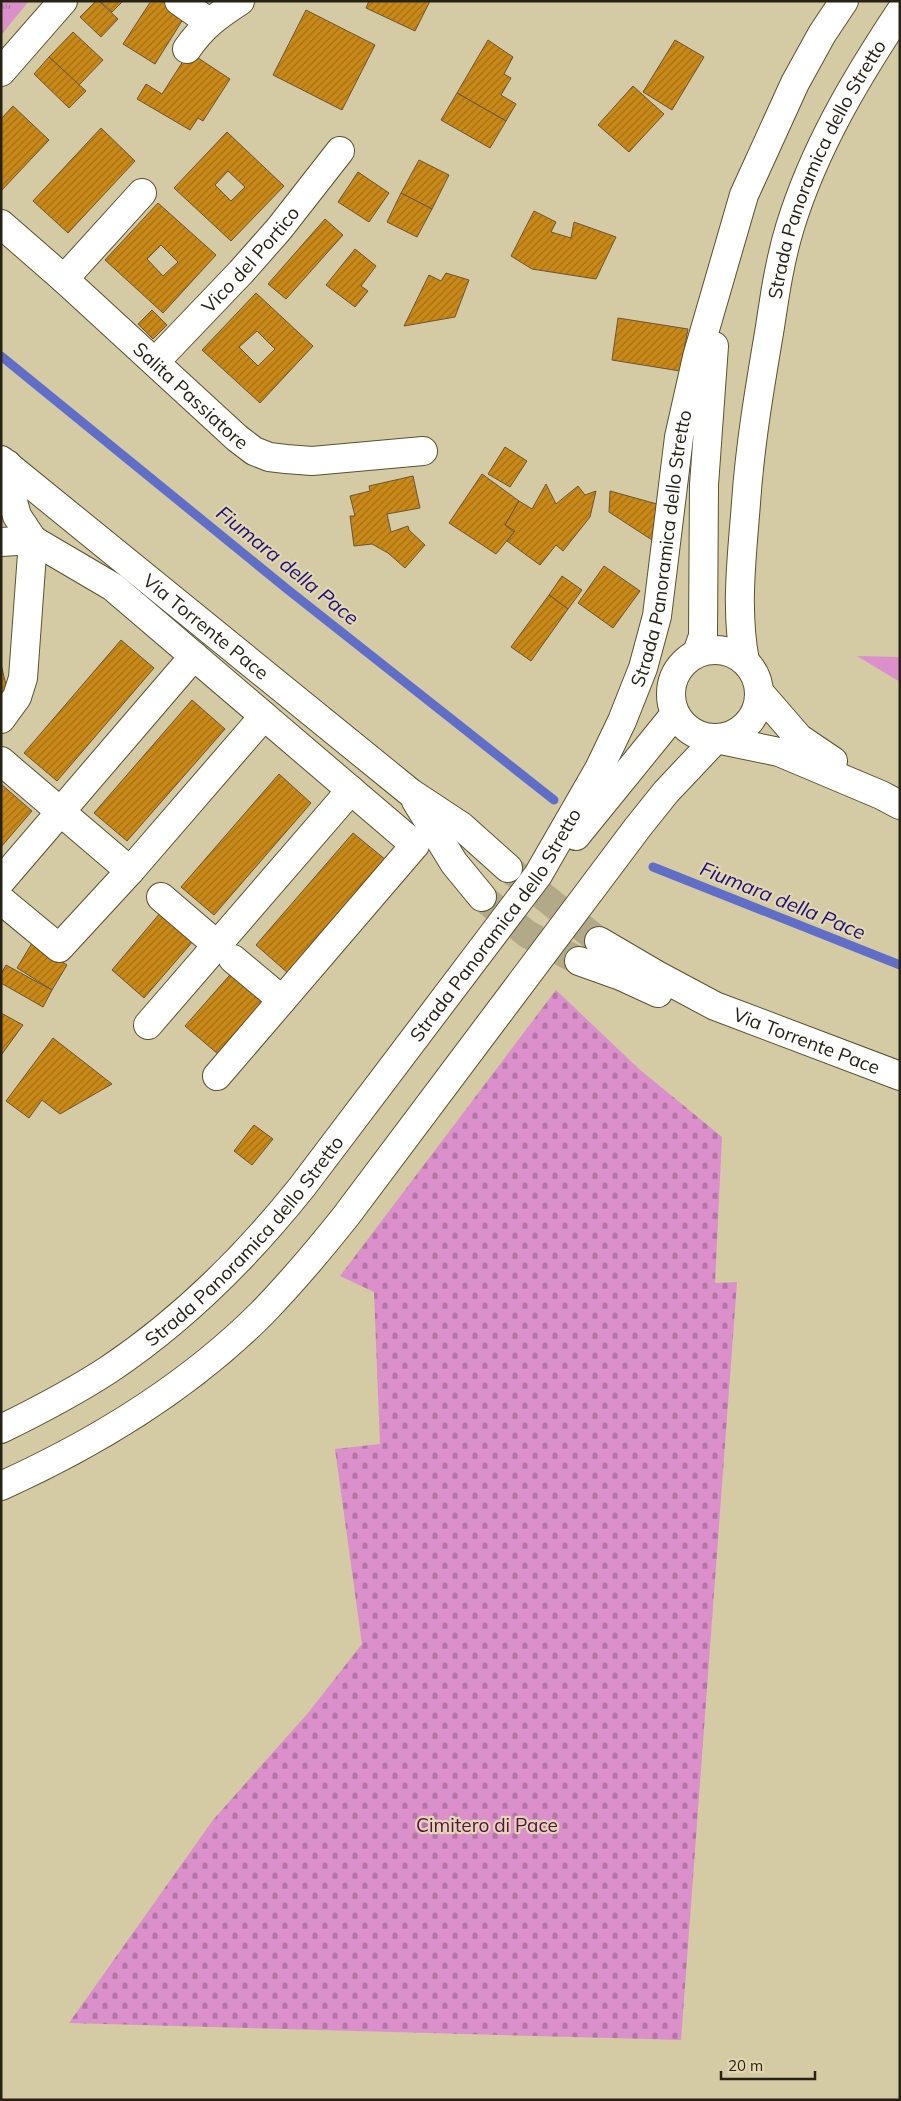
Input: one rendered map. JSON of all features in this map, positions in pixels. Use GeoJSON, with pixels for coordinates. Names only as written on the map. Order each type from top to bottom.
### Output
{"type":"FeatureCollection","features":[{"type":"Feature","properties":{"kind":"street"},"geometry":{"type":"LineString","coordinates":[[1,72],[63,1]]}},
{"type":"Feature","properties":{"kind":"street"},"geometry":{"type":"LineString","coordinates":[[179,1],[209,22]]}},
{"type":"Feature","properties":{"kind":"street"},"geometry":{"type":"LineString","coordinates":[[188,49],[200,31],[209,22],[240,1]]}},
{"type":"Feature","properties":{"kind":"street","name":"Strada Panoramica dello Stretto"},"geometry":{"type":"LineString","coordinates":[[1,1429],[68,1394],[115,1365],[173,1321],[238,1261],[269,1228],[302,1187],[538,875],[599,769],[634,693],[657,616],[679,437],[696,357],[724,260],[744,195],[780,113],[808,59],[844,1]]}},
{"type":"Feature","properties":{"kind":"street","name":"Strada Panoramica dello Stretto"},"geometry":{"type":"LineString","coordinates":[[745,662],[738,613],[748,475],[754,413],[780,264],[804,188],[835,118],[862,69],[900,12]]}},
{"type":"Feature","properties":{"kind":"street","name":"Vico del Portico"},"geometry":{"type":"LineString","coordinates":[[155,362],[241,272],[279,229],[340,151]]}},
{"type":"Feature","properties":{"kind":"street"},"geometry":{"type":"LineString","coordinates":[[64,279],[142,194]]}},
{"type":"Feature","properties":{"kind":"street","name":"Salita Passiatore"},"geometry":{"type":"LineString","coordinates":[[1,224],[64,279],[237,438],[254,451],[270,457],[312,460],[423,451]]}},
{"type":"Feature","properties":{"kind":"street","name":"Strada Panoramica dello Stretto"},"geometry":{"type":"LineString","coordinates":[[697,653],[703,636],[704,485],[712,360],[724,260]]}},
{"type":"Feature","properties":{"kind":"street"},"geometry":{"type":"LineString","coordinates":[[4,462],[10,494],[17,516],[33,540],[113,587],[415,845],[217,1076]]}},
{"type":"Feature","properties":{"kind":"street","name":"Via Torrente Pace"},"geometry":{"type":"LineString","coordinates":[[4,462],[411,793],[461,826],[508,868]]}},
{"type":"Feature","properties":{"kind":"street"},"geometry":{"type":"LineString","coordinates":[[1,542],[33,540]]}},
{"type":"Feature","properties":{"kind":"street"},"geometry":{"type":"LineString","coordinates":[[1,719],[17,697],[23,678],[33,540]]}},
{"type":"Feature","properties":{"kind":"street"},"geometry":{"type":"LineString","coordinates":[[709,650],[722,650],[734,654],[745,662],[755,676],[760,693],[799,738],[891,800],[805,762],[758,747],[699,736],[685,727],[674,714],[670,700],[671,685],[676,672],[685,661],[697,653],[709,650]]}},
{"type":"Feature","properties":{"kind":"street"},"geometry":{"type":"LineString","coordinates":[[1,881],[194,656]]}},
{"type":"Feature","properties":{"kind":"street"},"geometry":{"type":"LineString","coordinates":[[1,1486],[84,1445],[130,1417],[200,1366],[261,1314],[310,1262],[346,1216],[638,828],[676,781],[716,739],[732,735],[747,725],[756,710],[760,693]]}},
{"type":"Feature","properties":{"kind":"street"},"geometry":{"type":"LineString","coordinates":[[538,875],[574,838],[674,714]]}},
{"type":"Feature","properties":{"kind":"street"},"geometry":{"type":"LineString","coordinates":[[1,900],[59,948],[130,871],[264,716]]}},
{"type":"Feature","properties":{"kind":"street"},"geometry":{"type":"LineString","coordinates":[[676,781],[700,764],[728,751],[758,747]]}},
{"type":"Feature","properties":{"kind":"street"},"geometry":{"type":"LineString","coordinates":[[1,761],[130,871]]}},
{"type":"Feature","properties":{"kind":"street"},"geometry":{"type":"LineString","coordinates":[[148,1025],[225,952],[350,790]]}},
{"type":"Feature","properties":{"kind":"street","name":"Via Torrente Pace"},"geometry":{"type":"LineString","coordinates":[[411,793],[454,863],[482,897]]}},
{"type":"Feature","properties":{"kind":"street"},"geometry":{"type":"LineString","coordinates":[[161,897],[282,1000]]}},
{"type":"Feature","properties":{"kind":"street","name":"Via Torrente Pace"},"geometry":{"type":"LineString","coordinates":[[599,941],[715,1006],[900,1076]]}},
{"type":"Feature","properties":{"kind":"street","name":"Via Torrente Pace"},"geometry":{"type":"LineString","coordinates":[[580,961],[662,994],[715,1006]]}},
{"type":"Feature","properties":{"kind":"green space"},"geometry":{"type":"Polygon","coordinates":[[[1,1],[29,1],[1,35],[1,1]]]}},
{"type":"Feature","properties":{"kind":"green space"},"geometry":{"type":"Polygon","coordinates":[[[857,656],[900,657],[900,682],[857,656]]]}},
{"type":"Feature","properties":{"kind":"green space","name":"Cimitero di Pace"},"geometry":{"type":"Polygon","coordinates":[[[556,990],[639,1069],[722,1137],[715,1283],[737,1282],[681,2040],[69,2023],[213,1820],[308,1713],[362,1644],[335,1449],[380,1444],[374,1292],[340,1276],[556,990]]]}},
{"type":"Feature","properties":{"kind":"building"},"geometry":{"type":"Polygon","coordinates":[[[96,1],[99,1],[118,19],[101,37],[80,17],[96,1]]]}},
{"type":"Feature","properties":{"kind":"building"},"geometry":{"type":"Polygon","coordinates":[[[100,1],[123,1],[112,12],[100,1]]]}},
{"type":"Feature","properties":{"kind":"building"},"geometry":{"type":"Polygon","coordinates":[[[151,1],[162,1],[185,16],[155,64],[123,44],[151,1]]]}},
{"type":"Feature","properties":{"kind":"building"},"geometry":{"type":"Polygon","coordinates":[[[369,1],[430,1],[415,31],[366,8],[369,1]]]}},
{"type":"Feature","properties":{"kind":"building"},"geometry":{"type":"Polygon","coordinates":[[[306,10],[375,45],[342,110],[273,75],[306,10]]]}},
{"type":"Feature","properties":{"kind":"building"},"geometry":{"type":"Polygon","coordinates":[[[73,32],[103,60],[79,85],[49,57],[73,32]]]}},
{"type":"Feature","properties":{"kind":"building"},"geometry":{"type":"Polygon","coordinates":[[[488,40],[513,57],[504,74],[511,78],[501,95],[516,104],[506,121],[457,93],[488,40]]]}},
{"type":"Feature","properties":{"kind":"building"},"geometry":{"type":"Polygon","coordinates":[[[675,40],[704,57],[672,110],[643,92],[675,40]]]}},
{"type":"Feature","properties":{"kind":"building"},"geometry":{"type":"Polygon","coordinates":[[[189,52],[230,79],[203,121],[198,118],[190,130],[137,99],[146,84],[162,94],[189,52]]]}},
{"type":"Feature","properties":{"kind":"building"},"geometry":{"type":"Polygon","coordinates":[[[49,57],[86,91],[69,108],[34,74],[49,57]]]}},
{"type":"Feature","properties":{"kind":"building"},"geometry":{"type":"Polygon","coordinates":[[[633,86],[664,114],[629,152],[598,125],[633,86]]]}},
{"type":"Feature","properties":{"kind":"building"},"geometry":{"type":"Polygon","coordinates":[[[457,93],[506,121],[490,148],[441,120],[457,93]]]}},
{"type":"Feature","properties":{"kind":"building"},"geometry":{"type":"Polygon","coordinates":[[[13,106],[49,140],[1,191],[1,119],[13,106]]]}},
{"type":"Feature","properties":{"kind":"building"},"geometry":{"type":"Polygon","coordinates":[[[101,128],[135,161],[68,233],[33,201],[101,128]]]}},
{"type":"Feature","properties":{"kind":"building"},"geometry":{"type":"Polygon","coordinates":[[[227,132],[284,186],[231,241],[174,188],[227,132]],[[228,171],[215,185],[231,201],[245,187],[228,171]]]}},
{"type":"Feature","properties":{"kind":"building"},"geometry":{"type":"Polygon","coordinates":[[[419,160],[449,175],[432,209],[401,193],[419,160]]]}},
{"type":"Feature","properties":{"kind":"building"},"geometry":{"type":"Polygon","coordinates":[[[358,172],[389,193],[369,222],[338,202],[358,172]]]}},
{"type":"Feature","properties":{"kind":"building"},"geometry":{"type":"Polygon","coordinates":[[[401,193],[432,209],[417,237],[387,222],[401,193]]]}},
{"type":"Feature","properties":{"kind":"building"},"geometry":{"type":"Polygon","coordinates":[[[158,203],[216,255],[163,313],[105,260],[158,203]],[[161,245],[147,259],[163,276],[178,262],[161,245]]]}},
{"type":"Feature","properties":{"kind":"building"},"geometry":{"type":"Polygon","coordinates":[[[534,211],[556,222],[551,232],[571,238],[574,222],[616,237],[596,279],[532,269],[511,256],[534,211]]]}},
{"type":"Feature","properties":{"kind":"building"},"geometry":{"type":"Polygon","coordinates":[[[325,219],[343,235],[286,299],[268,284],[325,219]]]}},
{"type":"Feature","properties":{"kind":"building"},"geometry":{"type":"Polygon","coordinates":[[[355,249],[376,266],[361,286],[368,291],[355,307],[326,285],[355,249]]]}},
{"type":"Feature","properties":{"kind":"building"},"geometry":{"type":"Polygon","coordinates":[[[446,273],[469,280],[455,317],[404,326],[429,275],[441,281],[446,273]]]}},
{"type":"Feature","properties":{"kind":"building"},"geometry":{"type":"Polygon","coordinates":[[[256,293],[313,346],[260,403],[202,350],[256,293]],[[257,331],[239,347],[258,366],[275,349],[257,331]]]}},
{"type":"Feature","properties":{"kind":"building"},"geometry":{"type":"Polygon","coordinates":[[[152,310],[167,325],[153,339],[138,324],[152,310]]]}},
{"type":"Feature","properties":{"kind":"building"},"geometry":{"type":"Polygon","coordinates":[[[618,318],[688,329],[680,371],[612,360],[618,318]]]}},
{"type":"Feature","properties":{"kind":"building"},"geometry":{"type":"Polygon","coordinates":[[[505,447],[527,461],[510,487],[488,474],[505,447]]]}},
{"type":"Feature","properties":{"kind":"building"},"geometry":{"type":"Polygon","coordinates":[[[482,474],[519,501],[505,525],[514,532],[496,554],[449,523],[482,474]]]}},
{"type":"Feature","properties":{"kind":"building"},"geometry":{"type":"Polygon","coordinates":[[[413,476],[420,508],[387,514],[391,532],[408,526],[409,530],[425,545],[405,568],[388,553],[372,544],[354,546],[350,516],[355,516],[350,496],[370,491],[369,486],[413,476]]]}},
{"type":"Feature","properties":{"kind":"building"},"geometry":{"type":"Polygon","coordinates":[[[546,484],[556,504],[578,486],[585,495],[596,491],[590,517],[563,551],[556,545],[540,565],[507,541],[515,531],[505,525],[519,501],[532,509],[546,484]]]}},
{"type":"Feature","properties":{"kind":"building"},"geometry":{"type":"Polygon","coordinates":[[[610,491],[657,504],[652,540],[609,512],[610,491]]]}},
{"type":"Feature","properties":{"kind":"building"},"geometry":{"type":"Polygon","coordinates":[[[604,566],[640,591],[613,628],[578,603],[604,566]]]}},
{"type":"Feature","properties":{"kind":"building"},"geometry":{"type":"Polygon","coordinates":[[[562,576],[582,590],[568,609],[549,595],[562,576]]]}},
{"type":"Feature","properties":{"kind":"building"},"geometry":{"type":"Polygon","coordinates":[[[549,595],[568,609],[531,661],[511,647],[549,595]]]}},
{"type":"Feature","properties":{"kind":"building"},"geometry":{"type":"Polygon","coordinates":[[[121,640],[154,668],[57,781],[24,753],[121,640]]]}},
{"type":"Feature","properties":{"kind":"building"},"geometry":{"type":"Polygon","coordinates":[[[1,664],[9,698],[1,705],[1,664]]]}},
{"type":"Feature","properties":{"kind":"building"},"geometry":{"type":"Polygon","coordinates":[[[192,700],[225,729],[127,841],[94,813],[192,700]]]}},
{"type":"Feature","properties":{"kind":"building"},"geometry":{"type":"Polygon","coordinates":[[[279,774],[311,803],[214,915],[181,887],[279,774]]]}},
{"type":"Feature","properties":{"kind":"building"},"geometry":{"type":"Polygon","coordinates":[[[1,784],[32,811],[1,847],[1,784]]]}},
{"type":"Feature","properties":{"kind":"building"},"geometry":{"type":"Polygon","coordinates":[[[353,833],[386,860],[289,974],[256,945],[353,833]]]}},
{"type":"Feature","properties":{"kind":"building"},"geometry":{"type":"Polygon","coordinates":[[[161,912],[194,940],[144,998],[112,970],[161,912]]]}},
{"type":"Feature","properties":{"kind":"building"},"geometry":{"type":"Polygon","coordinates":[[[32,943],[67,965],[52,990],[17,968],[32,943]]]}},
{"type":"Feature","properties":{"kind":"building"},"geometry":{"type":"Polygon","coordinates":[[[6,965],[52,990],[43,1007],[1,983],[1,974],[6,965]]]}},
{"type":"Feature","properties":{"kind":"building"},"geometry":{"type":"Polygon","coordinates":[[[236,968],[268,996],[218,1054],[185,1026],[236,968]]]}},
{"type":"Feature","properties":{"kind":"building"},"geometry":{"type":"Polygon","coordinates":[[[1,1013],[23,1025],[2,1054],[1,1053],[1,1013]]]}},
{"type":"Feature","properties":{"kind":"building"},"geometry":{"type":"Polygon","coordinates":[[[53,1038],[112,1084],[60,1114],[42,1100],[29,1118],[6,1101],[53,1038]]]}},
{"type":"Feature","properties":{"kind":"building"},"geometry":{"type":"Polygon","coordinates":[[[254,1125],[273,1139],[252,1165],[234,1151],[254,1125]]]}},
{"type":"Feature","properties":{"kind":"waterway","name":"Fiumara della Pace"},"geometry":{"type":"LineString","coordinates":[[1,356],[287,589],[554,800]]}},
{"type":"Feature","properties":{"kind":"waterway","name":"Fiumara della Pace"},"geometry":{"type":"LineString","coordinates":[[653,867],[900,965]]}},
{"type":"Feature","properties":{"kind":"tunnel"},"geometry":{"type":"LineString","coordinates":[[508,868],[599,941]]}},
{"type":"Feature","properties":{"kind":"tunnel"},"geometry":{"type":"LineString","coordinates":[[482,897],[527,934],[579,961]]}}]}
